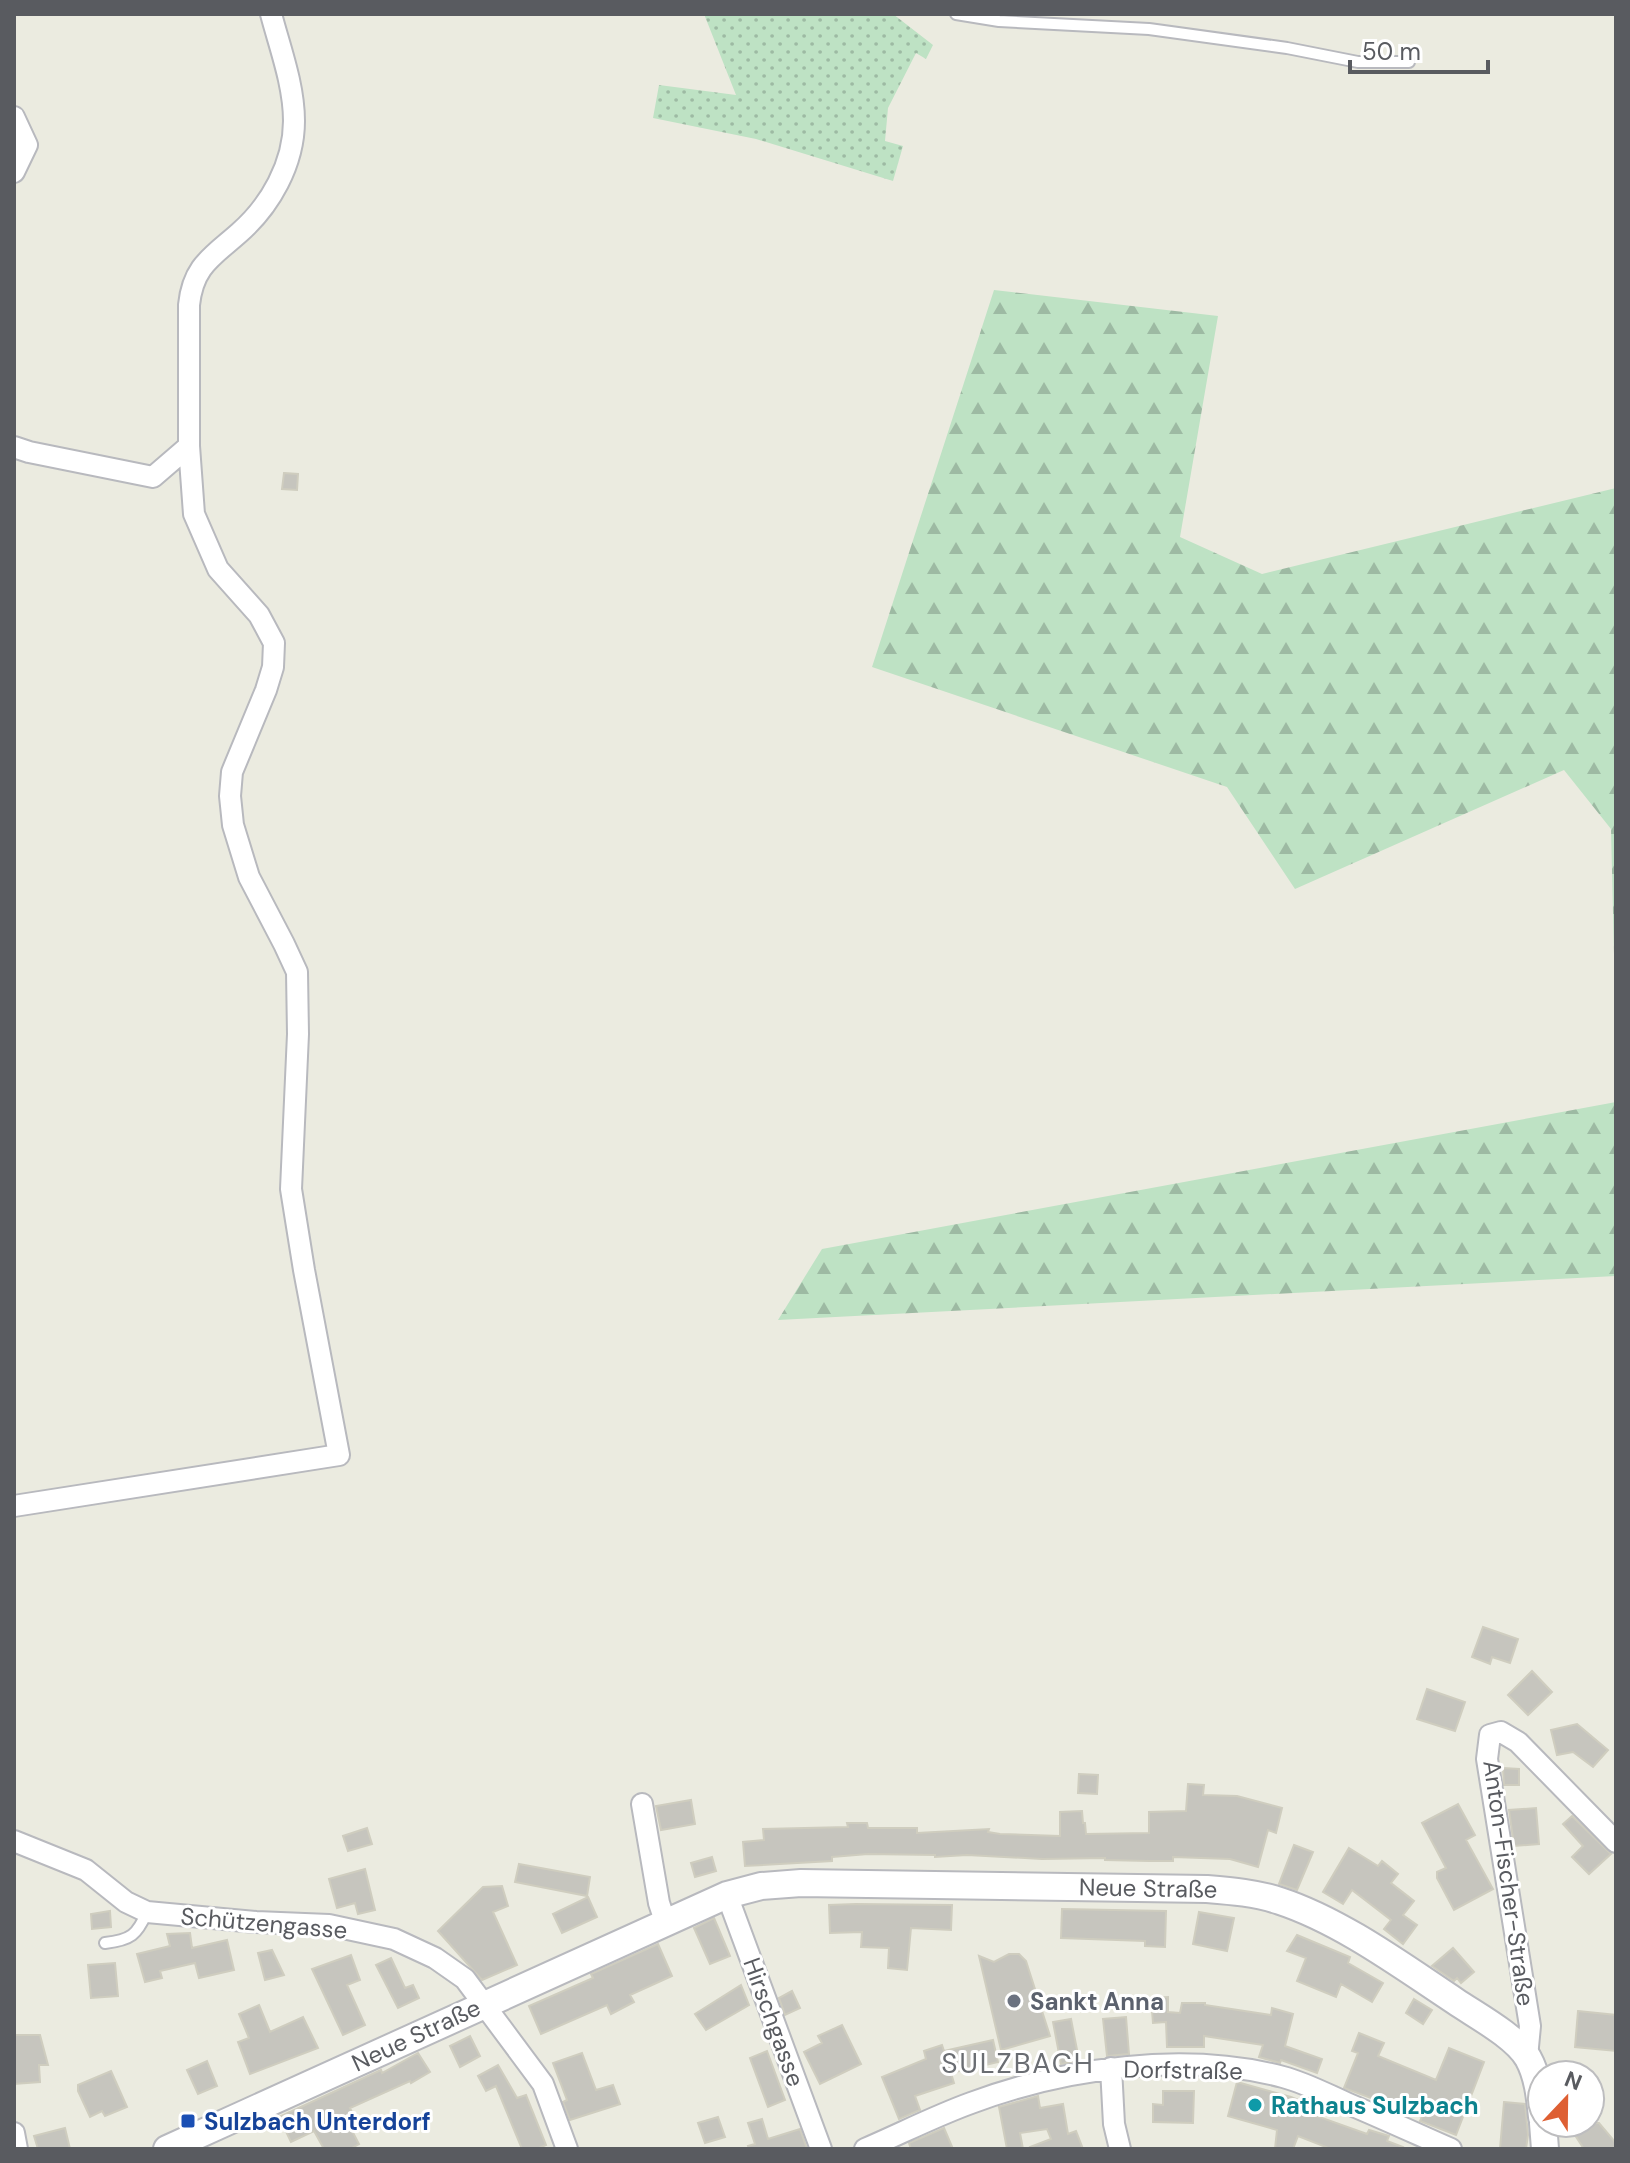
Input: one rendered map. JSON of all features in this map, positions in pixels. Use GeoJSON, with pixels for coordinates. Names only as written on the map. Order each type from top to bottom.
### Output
{"type":"FeatureCollection","features":[{"type":"Feature","properties":{"kind":"street"},"geometry":{"type":"LineString","coordinates":[[14,1506],[339,1455],[291,1189],[298,1034],[297,972],[249,877],[233,825],[230,796],[232,772],[270,678],[274,643],[259,615],[218,569],[194,514],[189,446],[191,286],[208,261],[255,219],[282,176],[290,152],[295,123],[292,93],[271,14]]}},
{"type":"Feature","properties":{"kind":"street"},"geometry":{"type":"LineString","coordinates":[[14,117],[27,145],[14,172]]}},
{"type":"Feature","properties":{"kind":"street"},"geometry":{"type":"LineString","coordinates":[[14,447],[153,477],[189,446]]}},
{"type":"Feature","properties":{"kind":"street","name":"Anton-Fischer-Straße"},"geometry":{"type":"LineString","coordinates":[[1527,2057],[1530,2026],[1487,1759],[1490,1735],[1501,1732],[1518,1742],[1616,1842]]}},
{"type":"Feature","properties":{"kind":"street"},"geometry":{"type":"LineString","coordinates":[[642,1804],[659,1903],[665,1921]]}},
{"type":"Feature","properties":{"kind":"street","name":"Schützengasse"},"geometry":{"type":"LineString","coordinates":[[14,1841],[86,1870],[126,1902],[147,1912],[329,1925],[394,1939],[435,1958],[465,1979],[543,2084],[567,2149]]}},
{"type":"Feature","properties":{"kind":"street","name":"Neue Straße"},"geometry":{"type":"LineString","coordinates":[[167,2149],[665,1921],[727,1895],[761,1886],[801,1883],[1207,1889],[1244,1892],[1279,1900],[1316,1915],[1389,1957],[1504,2033],[1527,2057]]}},
{"type":"Feature","properties":{"kind":"street","name":"Hirschgasse"},"geometry":{"type":"LineString","coordinates":[[727,1895],[821,2149]]}},
{"type":"Feature","properties":{"kind":"street","name":"Dorfstraße"},"geometry":{"type":"LineString","coordinates":[[865,2149],[970,2104],[1021,2087],[1111,2068],[1178,2066],[1284,2077],[1451,2149]]}},
{"type":"Feature","properties":{"kind":"street"},"geometry":{"type":"LineString","coordinates":[[1111,2068],[1114,2124],[1120,2149]]}},
{"type":"Feature","properties":{"kind":"street"},"geometry":{"type":"LineString","coordinates":[[14,2133],[17,2149]]}},
{"type":"Feature","properties":{"kind":"lane"},"geometry":{"type":"LineString","coordinates":[[956,14],[999,21],[1149,29],[1287,48],[1358,62],[1409,62]]}},
{"type":"Feature","properties":{"kind":"lane"},"geometry":{"type":"LineString","coordinates":[[105,1943],[123,1941],[139,1931],[147,1912]]}},
{"type":"Feature","properties":{"kind":"green space"},"geometry":{"type":"Polygon","coordinates":[[[704,14],[893,14],[933,45],[926,59],[916,53],[888,108],[885,141],[903,146],[893,181],[756,139],[653,118],[659,85],[736,95],[704,14]]]}},
{"type":"Feature","properties":{"kind":"green space"},"geometry":{"type":"Polygon","coordinates":[[[994,290],[1218,316],[1180,537],[1262,574],[1616,488],[1616,1038],[1611,829],[1564,770],[1295,889],[1227,787],[872,667],[994,290]]]}},
{"type":"Feature","properties":{"kind":"green space"},"geometry":{"type":"Polygon","coordinates":[[[1616,1102],[1616,1276],[778,1320],[822,1249],[1616,1102]]]}},
{"type":"Feature","properties":{"kind":"building"},"geometry":{"type":"Polygon","coordinates":[[[284,473],[298,474],[297,490],[282,489],[284,473]]]}},
{"type":"Feature","properties":{"kind":"building"},"geometry":{"type":"Polygon","coordinates":[[[1483,1627],[1518,1639],[1510,1663],[1492,1657],[1490,1664],[1472,1657],[1483,1627]]]}},
{"type":"Feature","properties":{"kind":"building"},"geometry":{"type":"Polygon","coordinates":[[[1532,1671],[1552,1692],[1528,1715],[1508,1695],[1532,1671]]]}},
{"type":"Feature","properties":{"kind":"building"},"geometry":{"type":"Polygon","coordinates":[[[1427,1689],[1465,1702],[1455,1731],[1417,1719],[1427,1689]]]}},
{"type":"Feature","properties":{"kind":"building"},"geometry":{"type":"Polygon","coordinates":[[[1577,1724],[1608,1750],[1593,1767],[1573,1752],[1557,1755],[1551,1730],[1577,1724]]]}},
{"type":"Feature","properties":{"kind":"building"},"geometry":{"type":"Polygon","coordinates":[[[1503,1768],[1519,1769],[1519,1785],[1504,1785],[1503,1768]]]}},
{"type":"Feature","properties":{"kind":"building"},"geometry":{"type":"Polygon","coordinates":[[[1079,1774],[1098,1775],[1097,1794],[1078,1793],[1079,1774]]]}},
{"type":"Feature","properties":{"kind":"building"},"geometry":{"type":"Polygon","coordinates":[[[1188,1784],[1204,1785],[1203,1795],[1237,1796],[1282,1808],[1276,1833],[1268,1830],[1258,1867],[1230,1859],[1173,1857],[1173,1861],[1149,1861],[868,1854],[832,1857],[832,1861],[745,1866],[743,1842],[764,1840],[763,1829],[848,1827],[847,1823],[867,1823],[868,1828],[917,1828],[917,1833],[989,1829],[988,1832],[1000,1834],[1060,1836],[1060,1812],[1082,1811],[1086,1834],[1149,1833],[1149,1812],[1186,1811],[1188,1784]]]}},
{"type":"Feature","properties":{"kind":"building"},"geometry":{"type":"Polygon","coordinates":[[[691,1800],[695,1824],[661,1830],[656,1806],[691,1800]]]}},
{"type":"Feature","properties":{"kind":"building"},"geometry":{"type":"Polygon","coordinates":[[[1458,1804],[1475,1835],[1466,1840],[1493,1889],[1454,1910],[1437,1878],[1437,1872],[1446,1868],[1422,1823],[1458,1804]]]}},
{"type":"Feature","properties":{"kind":"building"},"geometry":{"type":"Polygon","coordinates":[[[1536,1808],[1539,1844],[1514,1846],[1509,1810],[1536,1808]]]}},
{"type":"Feature","properties":{"kind":"building"},"geometry":{"type":"Polygon","coordinates":[[[1572,1816],[1611,1854],[1589,1874],[1572,1857],[1583,1846],[1563,1824],[1572,1816]]]}},
{"type":"Feature","properties":{"kind":"building"},"geometry":{"type":"Polygon","coordinates":[[[367,1828],[372,1844],[348,1851],[343,1836],[367,1828]]]}},
{"type":"Feature","properties":{"kind":"building"},"geometry":{"type":"Polygon","coordinates":[[[1294,1845],[1313,1852],[1297,1890],[1279,1884],[1294,1845]]]}},
{"type":"Feature","properties":{"kind":"building"},"geometry":{"type":"Polygon","coordinates":[[[1349,1848],[1378,1866],[1382,1861],[1398,1874],[1391,1883],[1414,1901],[1403,1915],[1417,1925],[1403,1944],[1384,1929],[1391,1920],[1352,1890],[1343,1904],[1323,1892],[1349,1848]]]}},
{"type":"Feature","properties":{"kind":"building"},"geometry":{"type":"Polygon","coordinates":[[[712,1857],[716,1871],[695,1877],[691,1863],[712,1857]]]}},
{"type":"Feature","properties":{"kind":"building"},"geometry":{"type":"Polygon","coordinates":[[[519,1864],[590,1877],[587,1896],[515,1882],[519,1864]]]}},
{"type":"Feature","properties":{"kind":"building"},"geometry":{"type":"Polygon","coordinates":[[[365,1869],[375,1910],[358,1914],[355,1903],[337,1908],[329,1879],[365,1869]]]}},
{"type":"Feature","properties":{"kind":"building"},"geometry":{"type":"Polygon","coordinates":[[[502,1886],[508,1906],[493,1912],[517,1965],[482,1980],[438,1931],[483,1887],[502,1886]]]}},
{"type":"Feature","properties":{"kind":"building"},"geometry":{"type":"Polygon","coordinates":[[[588,1897],[597,1917],[562,1933],[553,1914],[588,1897]]]}},
{"type":"Feature","properties":{"kind":"building"},"geometry":{"type":"Polygon","coordinates":[[[829,1905],[952,1905],[951,1930],[911,1928],[907,1970],[888,1968],[889,1948],[861,1947],[862,1932],[830,1933],[829,1905]]]}},
{"type":"Feature","properties":{"kind":"building"},"geometry":{"type":"Polygon","coordinates":[[[1062,1909],[1166,1911],[1165,1947],[1145,1946],[1145,1941],[1061,1938],[1062,1909]]]}},
{"type":"Feature","properties":{"kind":"building"},"geometry":{"type":"Polygon","coordinates":[[[110,1911],[111,1927],[92,1929],[91,1914],[110,1911]]]}},
{"type":"Feature","properties":{"kind":"building"},"geometry":{"type":"Polygon","coordinates":[[[1199,1912],[1234,1918],[1227,1951],[1193,1944],[1199,1912]]]}},
{"type":"Feature","properties":{"kind":"building"},"geometry":{"type":"Polygon","coordinates":[[[714,1918],[730,1956],[710,1964],[694,1928],[714,1918]]]}},
{"type":"Feature","properties":{"kind":"building"},"geometry":{"type":"Polygon","coordinates":[[[190,1933],[192,1948],[227,1940],[234,1970],[199,1978],[195,1963],[160,1971],[162,1978],[145,1982],[137,1954],[170,1946],[167,1934],[190,1933]]]}},
{"type":"Feature","properties":{"kind":"building"},"geometry":{"type":"Polygon","coordinates":[[[1297,1935],[1350,1957],[1348,1963],[1383,1983],[1372,2002],[1341,1984],[1336,1997],[1297,1981],[1306,1958],[1287,1951],[1297,1935]]]}},
{"type":"Feature","properties":{"kind":"building"},"geometry":{"type":"Polygon","coordinates":[[[658,1944],[672,1976],[630,1995],[634,2002],[611,2014],[607,2005],[541,2034],[529,2006],[593,1978],[591,1974],[658,1944]]]}},
{"type":"Feature","properties":{"kind":"building"},"geometry":{"type":"Polygon","coordinates":[[[1453,1948],[1474,1972],[1461,1983],[1432,1966],[1453,1948]]]}},
{"type":"Feature","properties":{"kind":"building"},"geometry":{"type":"Polygon","coordinates":[[[272,1950],[284,1975],[265,1980],[258,1953],[272,1950]]]}},
{"type":"Feature","properties":{"kind":"building","name":"Sankt Anna"},"geometry":{"type":"Polygon","coordinates":[[[1009,1954],[1019,1954],[1026,1961],[1050,2036],[1001,2050],[979,1956],[994,1962],[1009,1954]]]}},
{"type":"Feature","properties":{"kind":"building"},"geometry":{"type":"Polygon","coordinates":[[[351,1955],[360,1980],[347,1985],[365,2025],[343,2035],[312,1969],[351,1955]]]}},
{"type":"Feature","properties":{"kind":"building"},"geometry":{"type":"Polygon","coordinates":[[[391,1958],[405,1988],[413,1985],[419,1998],[398,2008],[376,1965],[391,1958]]]}},
{"type":"Feature","properties":{"kind":"building"},"geometry":{"type":"Polygon","coordinates":[[[115,1963],[118,1996],[91,1998],[88,1965],[115,1963]]]}},
{"type":"Feature","properties":{"kind":"building"},"geometry":{"type":"Polygon","coordinates":[[[741,1985],[749,2005],[706,2030],[695,2014],[741,1985]]]}},
{"type":"Feature","properties":{"kind":"building"},"geometry":{"type":"Polygon","coordinates":[[[792,1991],[800,2008],[785,2015],[779,1998],[792,1991]]]}},
{"type":"Feature","properties":{"kind":"building"},"geometry":{"type":"Polygon","coordinates":[[[1168,1997],[1168,2012],[1180,2013],[1182,2003],[1205,2003],[1271,2015],[1272,2008],[1293,2014],[1285,2046],[1322,2059],[1317,2073],[1281,2060],[1280,2063],[1259,2057],[1263,2045],[1204,2036],[1204,2047],[1167,2047],[1166,2022],[1153,2023],[1151,1998],[1168,1997]]]}},
{"type":"Feature","properties":{"kind":"building"},"geometry":{"type":"Polygon","coordinates":[[[1414,1999],[1432,2010],[1423,2024],[1406,2013],[1414,1999]]]}},
{"type":"Feature","properties":{"kind":"building"},"geometry":{"type":"Polygon","coordinates":[[[259,2005],[270,2032],[303,2017],[318,2048],[250,2074],[238,2042],[249,2038],[239,2014],[259,2005]]]}},
{"type":"Feature","properties":{"kind":"building"},"geometry":{"type":"Polygon","coordinates":[[[1578,2011],[1616,2015],[1616,2051],[1575,2047],[1578,2011]]]}},
{"type":"Feature","properties":{"kind":"building"},"geometry":{"type":"Polygon","coordinates":[[[1126,2017],[1129,2054],[1107,2056],[1103,2019],[1126,2017]]]}},
{"type":"Feature","properties":{"kind":"building"},"geometry":{"type":"Polygon","coordinates":[[[1071,2019],[1079,2060],[1061,2064],[1053,2022],[1071,2019]]]}},
{"type":"Feature","properties":{"kind":"building"},"geometry":{"type":"Polygon","coordinates":[[[842,2025],[861,2064],[820,2084],[804,2052],[822,2043],[818,2036],[842,2025]]]}},
{"type":"Feature","properties":{"kind":"building"},"geometry":{"type":"Polygon","coordinates":[[[1359,2033],[1384,2043],[1378,2056],[1436,2080],[1449,2048],[1484,2062],[1456,2135],[1420,2121],[1422,2117],[1344,2088],[1358,2053],[1352,2051],[1359,2033]]]}},
{"type":"Feature","properties":{"kind":"building"},"geometry":{"type":"Polygon","coordinates":[[[14,2035],[40,2035],[48,2065],[39,2065],[40,2082],[14,2084],[14,2035]]]}},
{"type":"Feature","properties":{"kind":"building"},"geometry":{"type":"Polygon","coordinates":[[[470,2036],[480,2056],[460,2067],[450,2046],[470,2036]]]}},
{"type":"Feature","properties":{"kind":"building"},"geometry":{"type":"Polygon","coordinates":[[[993,2040],[998,2062],[951,2073],[954,2083],[915,2096],[920,2110],[899,2119],[882,2077],[926,2059],[924,2051],[942,2045],[944,2051],[993,2040]]]}},
{"type":"Feature","properties":{"kind":"building"},"geometry":{"type":"Polygon","coordinates":[[[767,2051],[785,2100],[768,2107],[750,2058],[767,2051]]]}},
{"type":"Feature","properties":{"kind":"building"},"geometry":{"type":"Polygon","coordinates":[[[418,2053],[430,2072],[350,2108],[355,2119],[348,2123],[359,2144],[350,2149],[324,2149],[314,2131],[291,2142],[279,2117],[381,2070],[382,2073],[418,2053]]]}},
{"type":"Feature","properties":{"kind":"building"},"geometry":{"type":"Polygon","coordinates":[[[582,2053],[596,2090],[613,2085],[620,2104],[570,2120],[563,2102],[567,2100],[553,2063],[582,2053]]]}},
{"type":"Feature","properties":{"kind":"building"},"geometry":{"type":"Polygon","coordinates":[[[207,2061],[217,2086],[198,2094],[187,2070],[207,2061]]]}},
{"type":"Feature","properties":{"kind":"building"},"geometry":{"type":"Polygon","coordinates":[[[498,2065],[517,2098],[526,2095],[546,2145],[537,2149],[522,2149],[496,2086],[486,2091],[478,2076],[498,2065]]]}},
{"type":"Feature","properties":{"kind":"building"},"geometry":{"type":"Polygon","coordinates":[[[111,2071],[127,2107],[105,2116],[102,2111],[90,2117],[78,2085],[111,2071]]]}},
{"type":"Feature","properties":{"kind":"building"},"geometry":{"type":"Polygon","coordinates":[[[1237,2082],[1291,2097],[1311,2105],[1308,2113],[1367,2134],[1369,2130],[1389,2136],[1387,2141],[1403,2147],[1331,2149],[1298,2136],[1293,2149],[1275,2149],[1277,2130],[1228,2116],[1237,2082]]]}},
{"type":"Feature","properties":{"kind":"building"},"geometry":{"type":"Polygon","coordinates":[[[1163,2091],[1194,2091],[1193,2123],[1153,2122],[1153,2104],[1163,2105],[1163,2091]]]}},
{"type":"Feature","properties":{"kind":"building"},"geometry":{"type":"Polygon","coordinates":[[[1038,2096],[1040,2108],[1063,2104],[1068,2134],[1076,2131],[1083,2149],[1031,2149],[1051,2139],[1047,2129],[1020,2133],[1023,2149],[1007,2149],[999,2107],[1038,2096]]]}},
{"type":"Feature","properties":{"kind":"building"},"geometry":{"type":"Polygon","coordinates":[[[1504,2102],[1525,2104],[1526,2149],[1500,2149],[1504,2102]]]}},
{"type":"Feature","properties":{"kind":"building"},"geometry":{"type":"Polygon","coordinates":[[[718,2117],[725,2137],[705,2143],[698,2123],[718,2117]]]}},
{"type":"Feature","properties":{"kind":"building"},"geometry":{"type":"Polygon","coordinates":[[[762,2119],[768,2139],[800,2129],[807,2149],[749,2149],[748,2146],[755,2144],[748,2123],[762,2119]]]}},
{"type":"Feature","properties":{"kind":"building"},"geometry":{"type":"Polygon","coordinates":[[[65,2128],[70,2149],[38,2149],[34,2136],[65,2128]]]}},
{"type":"Feature","properties":{"kind":"building"},"geometry":{"type":"Polygon","coordinates":[[[944,2128],[953,2149],[911,2149],[909,2143],[944,2128]]]}},
{"type":"Feature","properties":{"kind":"building"},"geometry":{"type":"Polygon","coordinates":[[[1606,2131],[1616,2143],[1616,2149],[1584,2149],[1577,2139],[1606,2139],[1606,2131]]]}},
{"type":"Feature","properties":{"kind":"place","name":"Sankt Anna"},"geometry":{"type":"Point","coordinates":[1014,2001]}},
{"type":"Feature","properties":{"kind":"place","name":"Rathaus Sulzbach"},"geometry":{"type":"Point","coordinates":[1255,2105]}},
{"type":"Feature","properties":{"kind":"place","name":"Sulzbach Unterdorf"},"geometry":{"type":"Point","coordinates":[188,2121]}},
{"type":"Feature","properties":{"kind":"district","name":"SULZBACH"},"geometry":{"type":"Point","coordinates":[1018,2063]}}]}
